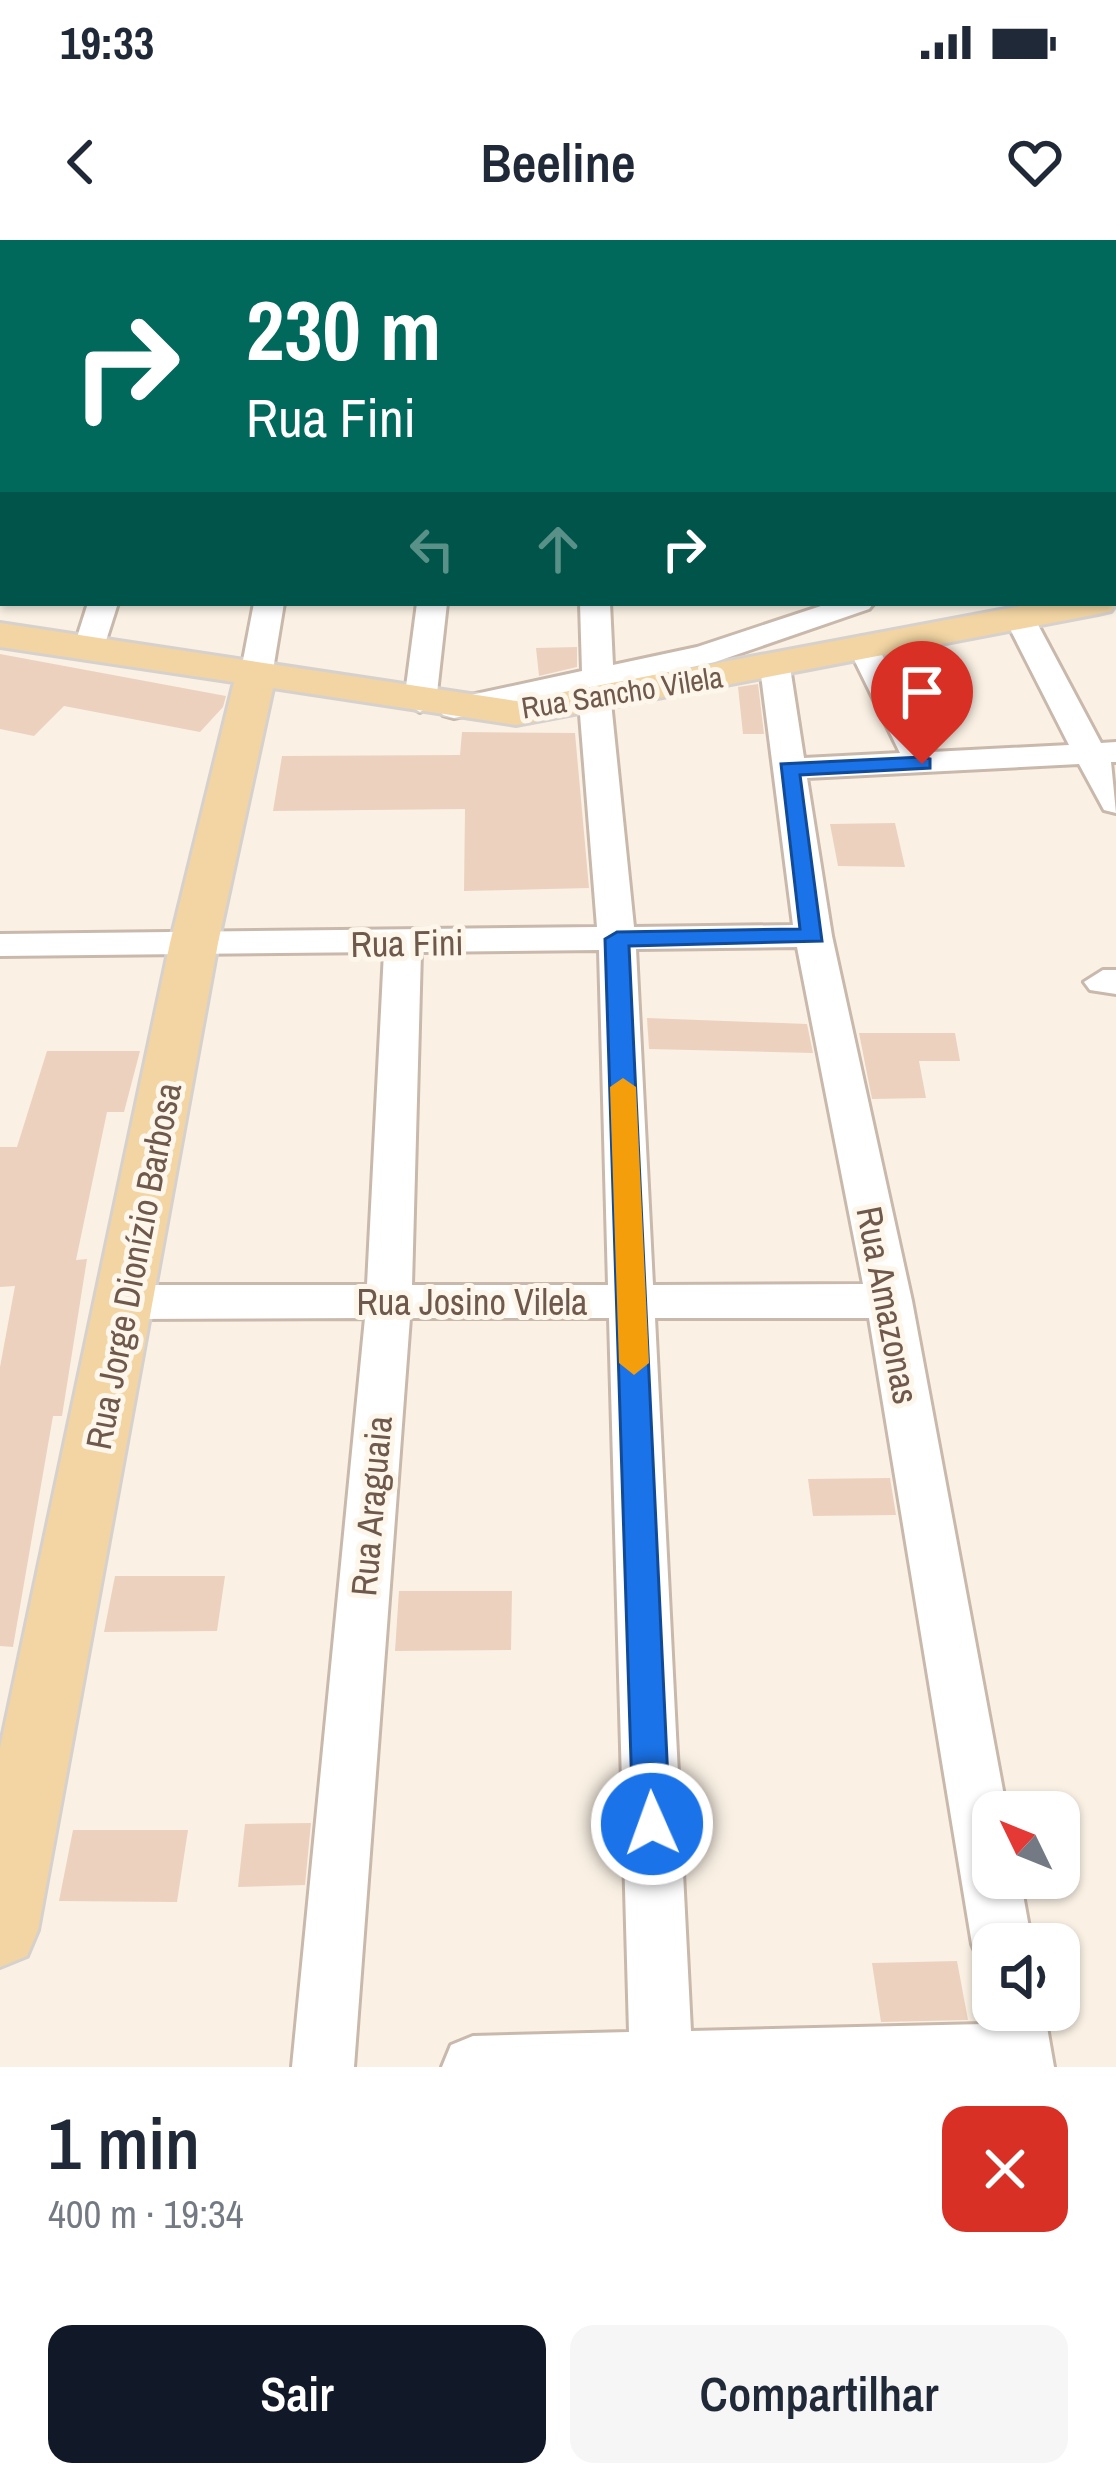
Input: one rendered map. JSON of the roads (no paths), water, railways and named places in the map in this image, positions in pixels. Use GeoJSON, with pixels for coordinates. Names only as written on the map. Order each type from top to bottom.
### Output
{"type":"FeatureCollection","features":[{"type":"Feature","properties":{"kind":"main road","name":"Rua Sancho Vilela"},"geometry":{"type":"LineString","coordinates":[[0,635],[437,705],[515,713],[772,633],[862,645],[1022,621],[1085,606]]}},
{"type":"Feature","properties":{"kind":"main road","name":"Rua Jorge Dionízio Barbosa"},"geometry":{"type":"LineString","coordinates":[[0,1930],[194,943],[256,676]]}},
{"type":"Feature","properties":{"kind":"street"},"geometry":{"type":"LineString","coordinates":[[88,650],[103,606]]}},
{"type":"Feature","properties":{"kind":"street","name":"Rua Jorge Dionízio Barbosa"},"geometry":{"type":"LineString","coordinates":[[256,676],[268,606]]}},
{"type":"Feature","properties":{"kind":"street"},"geometry":{"type":"LineString","coordinates":[[432,606],[437,705]]}},
{"type":"Feature","properties":{"kind":"street"},"geometry":{"type":"LineString","coordinates":[[595,606],[597,691],[617,939],[661,2064]]}},
{"type":"Feature","properties":{"kind":"street"},"geometry":{"type":"LineString","coordinates":[[772,633],[850,606]]}},
{"type":"Feature","properties":{"kind":"street"},"geometry":{"type":"LineString","coordinates":[[1022,621],[1103,752],[1116,803]]}},
{"type":"Feature","properties":{"kind":"street","name":"Rua Amazonas"},"geometry":{"type":"LineString","coordinates":[[772,633],[813,936],[889,1301],[998,1923]]}},
{"type":"Feature","properties":{"kind":"street"},"geometry":{"type":"LineString","coordinates":[[862,645],[922,764]]}},
{"type":"Feature","properties":{"kind":"street"},"geometry":{"type":"LineString","coordinates":[[789,769],[1103,752]]}},
{"type":"Feature","properties":{"kind":"street","name":"Rua Fini"},"geometry":{"type":"LineString","coordinates":[[0,945],[813,936]]}},
{"type":"Feature","properties":{"kind":"street","name":"Rua Araguaia"},"geometry":{"type":"LineString","coordinates":[[322,2067],[389,1300],[404,944]]}},
{"type":"Feature","properties":{"kind":"street","name":"Rua Josino Vilela"},"geometry":{"type":"LineString","coordinates":[[127,1302],[889,1301]]}},
{"type":"Feature","properties":{"kind":"street"},"geometry":{"type":"LineString","coordinates":[[473,2067],[661,2064],[1019,2044]]}}]}
